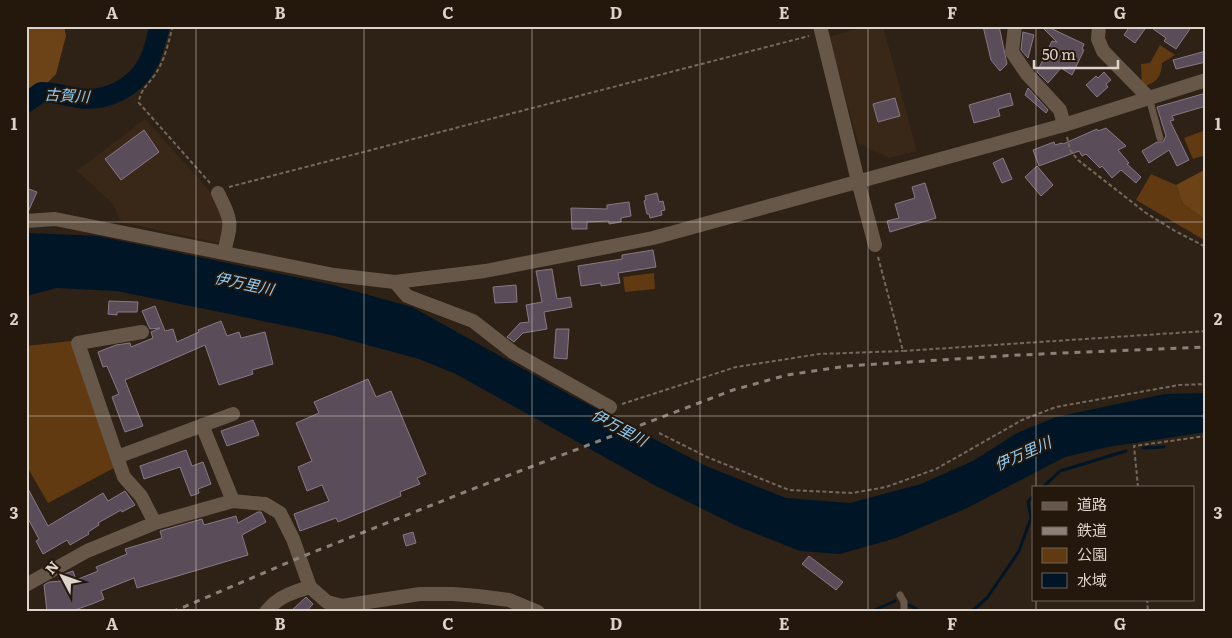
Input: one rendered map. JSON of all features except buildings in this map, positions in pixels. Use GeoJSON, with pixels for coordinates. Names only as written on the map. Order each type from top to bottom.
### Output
{"type":"FeatureCollection","features":[{"type":"Feature","properties":{"kind":"street"},"geometry":{"type":"LineString","coordinates":[[1015,26],[1012,52],[1026,74],[1060,110],[1064,125]]}},
{"type":"Feature","properties":{"kind":"street"},"geometry":{"type":"LineString","coordinates":[[1099,26],[1098,39],[1103,50],[1148,98]]}},
{"type":"Feature","properties":{"kind":"street"},"geometry":{"type":"LineString","coordinates":[[821,30],[875,246]]}},
{"type":"Feature","properties":{"kind":"street"},"geometry":{"type":"LineString","coordinates":[[26,221],[55,219],[334,275],[395,282],[485,271],[653,238],[1064,125],[1206,80]]}},
{"type":"Feature","properties":{"kind":"street"},"geometry":{"type":"LineString","coordinates":[[218,193],[229,215],[231,226],[224,252]]}},
{"type":"Feature","properties":{"kind":"street"},"geometry":{"type":"LineString","coordinates":[[395,282],[408,296],[473,321],[514,353],[610,407]]}},
{"type":"Feature","properties":{"kind":"street"},"geometry":{"type":"LineString","coordinates":[[142,332],[78,343],[124,477],[141,496],[155,523]]}},
{"type":"Feature","properties":{"kind":"street"},"geometry":{"type":"LineString","coordinates":[[117,457],[233,414]]}},
{"type":"Feature","properties":{"kind":"street"},"geometry":{"type":"LineString","coordinates":[[202,425],[234,501]]}},
{"type":"Feature","properties":{"kind":"street"},"geometry":{"type":"LineString","coordinates":[[26,585],[87,551],[155,523],[234,501],[266,504],[280,513],[293,539],[310,587],[324,607],[420,594],[453,594],[509,600],[538,612]]}},
{"type":"Feature","properties":{"kind":"street"},"geometry":{"type":"LineString","coordinates":[[266,612],[271,605],[288,594],[310,587]]}},
{"type":"Feature","properties":{"kind":"lane"},"geometry":{"type":"LineString","coordinates":[[1148,98],[1160,138]]}},
{"type":"Feature","properties":{"kind":"lane"},"geometry":{"type":"LineString","coordinates":[[900,594],[904,602],[904,612]]}},
{"type":"Feature","properties":{"kind":"path"},"geometry":{"type":"LineString","coordinates":[[173,26],[164,58],[156,74],[139,96],[139,103],[218,193],[231,186],[821,30]]}},
{"type":"Feature","properties":{"kind":"path"},"geometry":{"type":"LineString","coordinates":[[1064,125],[1070,150],[1078,160],[1146,214],[1206,247]]}},
{"type":"Feature","properties":{"kind":"path"},"geometry":{"type":"LineString","coordinates":[[875,246],[902,350]]}},
{"type":"Feature","properties":{"kind":"path"},"geometry":{"type":"LineString","coordinates":[[610,407],[736,367],[819,354],[1206,331]]}},
{"type":"Feature","properties":{"kind":"path"},"geometry":{"type":"LineString","coordinates":[[659,433],[707,457],[789,490],[852,493],[886,487],[936,470],[1022,420],[1056,407],[1179,385],[1206,384]]}},
{"type":"Feature","properties":{"kind":"path"},"geometry":{"type":"LineString","coordinates":[[1138,486],[1134,446],[1206,436]]}},
{"type":"Feature","properties":{"kind":"shaded area"},"geometry":{"type":"Polygon","coordinates":[[[26,26],[64,26],[66,36],[56,74],[26,105],[26,26]]]}},
{"type":"Feature","properties":{"kind":"shaded area"},"geometry":{"type":"Polygon","coordinates":[[[867,26],[883,26],[917,151],[889,158],[858,143],[829,37],[867,26]]]}},
{"type":"Feature","properties":{"kind":"shaded area"},"geometry":{"type":"Polygon","coordinates":[[[145,119],[215,197],[228,225],[218,243],[121,222],[113,204],[77,171],[145,119]]]}},
{"type":"Feature","properties":{"kind":"shaded area"},"geometry":{"type":"Polygon","coordinates":[[[1206,169],[1206,220],[1183,204],[1176,185],[1206,169]]]}},
{"type":"Feature","properties":{"kind":"green space"},"geometry":{"type":"Polygon","coordinates":[[[1160,45],[1175,55],[1162,63],[1157,79],[1151,84],[1142,87],[1141,64],[1150,63],[1160,45]]]}},
{"type":"Feature","properties":{"kind":"green space"},"geometry":{"type":"Polygon","coordinates":[[[1206,130],[1206,155],[1193,159],[1184,138],[1206,130]]]}},
{"type":"Feature","properties":{"kind":"green space"},"geometry":{"type":"Polygon","coordinates":[[[1151,174],[1176,185],[1183,204],[1206,220],[1206,241],[1136,200],[1151,174]]]}},
{"type":"Feature","properties":{"kind":"green space"},"geometry":{"type":"Polygon","coordinates":[[[654,273],[655,289],[625,292],[623,277],[654,273]]]}},
{"type":"Feature","properties":{"kind":"green space"},"geometry":{"type":"Polygon","coordinates":[[[71,341],[114,468],[48,503],[26,465],[26,346],[71,341]]]}},
{"type":"Feature","properties":{"kind":"water","name":"伊万里川"},"geometry":{"type":"Polygon","coordinates":[[[26,233],[97,236],[329,284],[412,307],[570,395],[706,466],[786,498],[850,503],[921,484],[973,461],[1017,433],[1056,417],[1165,394],[1206,393],[1206,432],[1108,447],[1065,457],[965,509],[896,538],[840,554],[800,551],[737,526],[656,486],[456,374],[419,359],[331,335],[117,291],[56,288],[26,296],[26,233]]]}},
{"type":"Feature","properties":{"kind":"waterway","name":"古賀川"},"geometry":{"type":"LineString","coordinates":[[26,103],[41,92],[89,99],[109,95],[128,86],[136,80],[148,63],[160,26]]}},
{"type":"Feature","properties":{"kind":"waterway"},"geometry":{"type":"LineString","coordinates":[[1143,448],[1164,447]]}},
{"type":"Feature","properties":{"kind":"waterway"},"geometry":{"type":"LineString","coordinates":[[1044,486],[1060,471],[1126,451]]}},
{"type":"Feature","properties":{"kind":"waterway"},"geometry":{"type":"LineString","coordinates":[[971,612],[987,598],[1019,551],[1031,518],[1028,502],[1032,497]]}},
{"type":"Feature","properties":{"kind":"waterway"},"geometry":{"type":"LineString","coordinates":[[870,612],[895,601]]}},
{"type":"Feature","properties":{"kind":"waterway"},"geometry":{"type":"LineString","coordinates":[[909,605],[922,612]]}},
{"type":"Feature","properties":{"kind":"railway"},"geometry":{"type":"LineString","coordinates":[[172,612],[301,557],[470,490],[733,390],[787,375],[847,366],[1018,355],[1206,347]]}}]}
